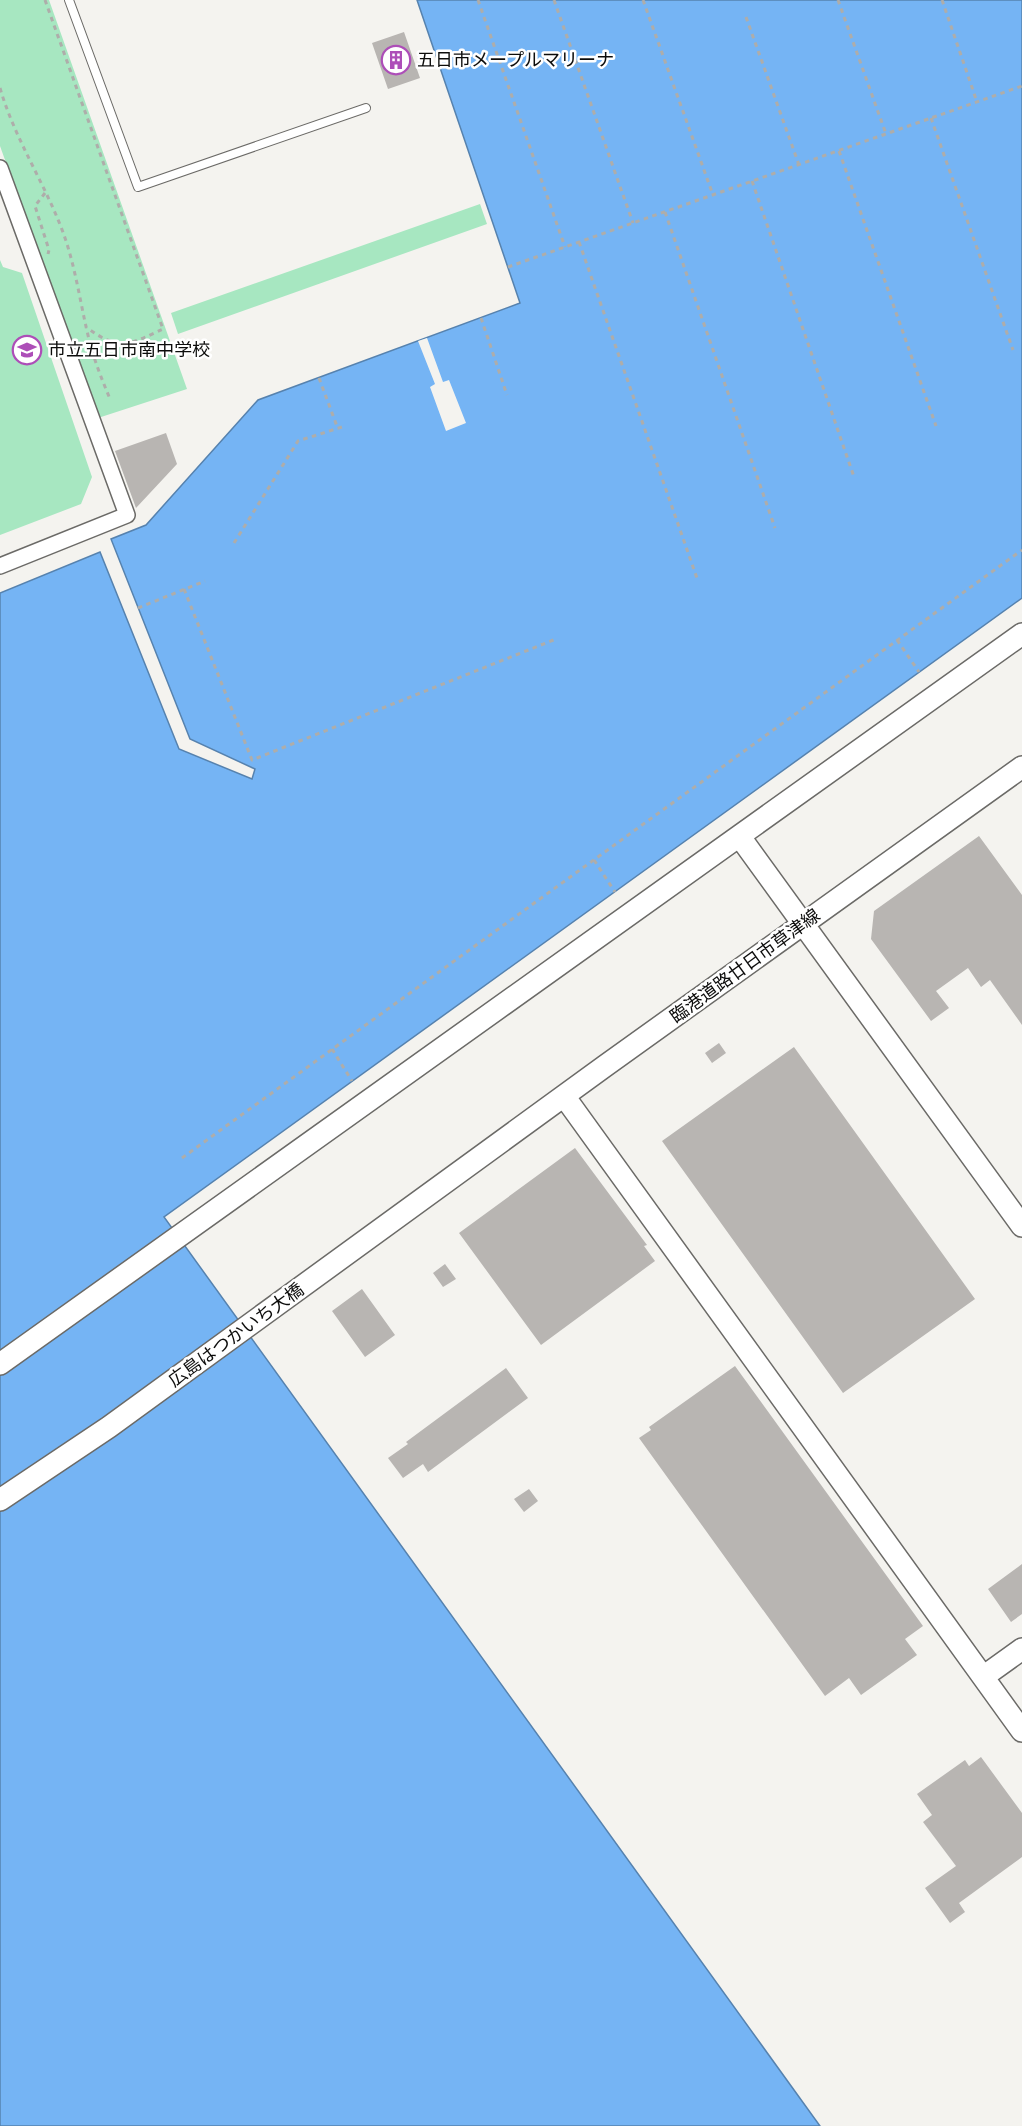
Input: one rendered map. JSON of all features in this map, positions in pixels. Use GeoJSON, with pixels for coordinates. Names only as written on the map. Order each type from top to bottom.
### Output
{"type":"FeatureCollection","features":[{"type":"Feature","properties":{"kind":"street"},"geometry":{"type":"LineString","coordinates":[[0,168],[127,515],[0,566]]}},
{"type":"Feature","properties":{"kind":"street"},"geometry":{"type":"LineString","coordinates":[[0,1364],[1022,634]]}},
{"type":"Feature","properties":{"kind":"street","name":"臨港道路廿日市草津線"},"geometry":{"type":"LineString","coordinates":[[469,1166],[1022,766]]}},
{"type":"Feature","properties":{"kind":"street"},"geometry":{"type":"LineString","coordinates":[[740,837],[1020,1219]]}},
{"type":"Feature","properties":{"kind":"street"},"geometry":{"type":"LineString","coordinates":[[564,1096],[1022,1731]]}},
{"type":"Feature","properties":{"kind":"street","name":"広島はつかいち大橋"},"geometry":{"type":"LineString","coordinates":[[0,1500],[109,1427],[469,1166]]}},
{"type":"Feature","properties":{"kind":"street"},"geometry":{"type":"LineString","coordinates":[[983,1677],[1022,1649]]}},
{"type":"Feature","properties":{"kind":"lane"},"geometry":{"type":"LineString","coordinates":[[69,0],[138,187],[366,108]]}},
{"type":"Feature","properties":{"kind":"path"},"geometry":{"type":"LineString","coordinates":[[45,0],[163,329],[142,339],[120,344],[111,342],[87,328]]}},
{"type":"Feature","properties":{"kind":"path"},"geometry":{"type":"LineString","coordinates":[[478,0],[565,247]]}},
{"type":"Feature","properties":{"kind":"path"},"geometry":{"type":"LineString","coordinates":[[554,0],[633,223]]}},
{"type":"Feature","properties":{"kind":"path"},"geometry":{"type":"LineString","coordinates":[[643,0],[713,195]]}},
{"type":"Feature","properties":{"kind":"path"},"geometry":{"type":"LineString","coordinates":[[838,0],[886,134]]}},
{"type":"Feature","properties":{"kind":"path"},"geometry":{"type":"LineString","coordinates":[[942,0],[977,102]]}},
{"type":"Feature","properties":{"kind":"path"},"geometry":{"type":"LineString","coordinates":[[746,17],[798,165]]}},
{"type":"Feature","properties":{"kind":"path"},"geometry":{"type":"LineString","coordinates":[[508,267],[1022,86]]}},
{"type":"Feature","properties":{"kind":"path"},"geometry":{"type":"LineString","coordinates":[[0,88],[13,126],[56,213],[78,285],[97,368],[110,399]]}},
{"type":"Feature","properties":{"kind":"path"},"geometry":{"type":"LineString","coordinates":[[931,118],[1013,350]]}},
{"type":"Feature","properties":{"kind":"path"},"geometry":{"type":"LineString","coordinates":[[839,151],[936,426]]}},
{"type":"Feature","properties":{"kind":"path"},"geometry":{"type":"LineString","coordinates":[[752,181],[855,477]]}},
{"type":"Feature","properties":{"kind":"path"},"geometry":{"type":"LineString","coordinates":[[33,259],[48,254],[50,250],[35,206],[45,193]]}},
{"type":"Feature","properties":{"kind":"path"},"geometry":{"type":"LineString","coordinates":[[665,212],[775,528]]}},
{"type":"Feature","properties":{"kind":"path"},"geometry":{"type":"LineString","coordinates":[[579,242],[698,581]]}},
{"type":"Feature","properties":{"kind":"path"},"geometry":{"type":"LineString","coordinates":[[481,318],[507,395]]}},
{"type":"Feature","properties":{"kind":"path"},"geometry":{"type":"LineString","coordinates":[[319,378],[338,429]]}},
{"type":"Feature","properties":{"kind":"path"},"geometry":{"type":"LineString","coordinates":[[234,543],[298,441],[345,426]]}},
{"type":"Feature","properties":{"kind":"path"},"geometry":{"type":"LineString","coordinates":[[182,1158],[1022,550]]}},
{"type":"Feature","properties":{"kind":"path"},"geometry":{"type":"LineString","coordinates":[[138,608],[205,581]]}},
{"type":"Feature","properties":{"kind":"path"},"geometry":{"type":"LineString","coordinates":[[184,590],[252,760],[556,639]]}},
{"type":"Feature","properties":{"kind":"path"},"geometry":{"type":"LineString","coordinates":[[897,640],[919,672]]}},
{"type":"Feature","properties":{"kind":"path"},"geometry":{"type":"LineString","coordinates":[[594,860],[615,892]]}},
{"type":"Feature","properties":{"kind":"path"},"geometry":{"type":"LineString","coordinates":[[332,1049],[352,1082]]}},
{"type":"Feature","properties":{"kind":"green space"},"geometry":{"type":"Polygon","coordinates":[[[0,0],[49,0],[187,389],[98,418],[0,146],[0,0]]]}},
{"type":"Feature","properties":{"kind":"green space"},"geometry":{"type":"Polygon","coordinates":[[[480,204],[487,224],[178,334],[171,313],[480,204]]]}},
{"type":"Feature","properties":{"kind":"green space","name":"市立五日市南中学校"},"geometry":{"type":"Polygon","coordinates":[[[0,260],[3,267],[22,273],[92,477],[81,504],[0,535],[0,260]]]}},
{"type":"Feature","properties":{"kind":"water"},"geometry":{"type":"Polygon","coordinates":[[[417,0],[1022,0],[1022,598],[164,1217],[820,2126],[0,2126],[0,593],[100,552],[179,749],[252,779],[255,769],[190,739],[111,539],[146,525],[258,400],[520,303],[417,0]]]}},
{"type":"Feature","properties":{"kind":"pier"},"geometry":{"type":"Polygon","coordinates":[[[427,338],[443,382],[449,380],[466,423],[446,431],[430,387],[435,384],[418,341],[427,338]]]}},
{"type":"Feature","properties":{"kind":"building","name":"五日市メープルマリーナ"},"geometry":{"type":"Polygon","coordinates":[[[404,32],[420,78],[388,89],[372,43],[404,32]]]}},
{"type":"Feature","properties":{"kind":"building"},"geometry":{"type":"Polygon","coordinates":[[[166,433],[177,464],[136,508],[115,451],[166,433]]]}},
{"type":"Feature","properties":{"kind":"building"},"geometry":{"type":"Polygon","coordinates":[[[979,836],[1022,895],[1022,1025],[990,980],[981,987],[968,968],[936,991],[949,1008],[931,1021],[871,939],[874,911],[979,836]]]}},
{"type":"Feature","properties":{"kind":"building"},"geometry":{"type":"Polygon","coordinates":[[[719,1043],[726,1053],[712,1063],[705,1053],[719,1043]]]}},
{"type":"Feature","properties":{"kind":"building"},"geometry":{"type":"Polygon","coordinates":[[[794,1047],[975,1299],[843,1393],[662,1141],[794,1047]]]}},
{"type":"Feature","properties":{"kind":"building"},"geometry":{"type":"Polygon","coordinates":[[[575,1148],[647,1245],[644,1246],[655,1261],[541,1345],[459,1233],[575,1148]]]}},
{"type":"Feature","properties":{"kind":"building"},"geometry":{"type":"Polygon","coordinates":[[[445,1264],[456,1279],[443,1287],[433,1273],[445,1264]]]}},
{"type":"Feature","properties":{"kind":"building"},"geometry":{"type":"Polygon","coordinates":[[[362,1289],[395,1335],[365,1357],[332,1311],[362,1289]]]}},
{"type":"Feature","properties":{"kind":"building"},"geometry":{"type":"Polygon","coordinates":[[[735,1366],[923,1626],[905,1639],[917,1655],[861,1695],[849,1678],[825,1696],[639,1438],[651,1430],[649,1427],[735,1366]]]}},
{"type":"Feature","properties":{"kind":"building"},"geometry":{"type":"Polygon","coordinates":[[[506,1368],[528,1398],[428,1472],[423,1464],[403,1478],[388,1458],[408,1444],[406,1442],[506,1368]]]}},
{"type":"Feature","properties":{"kind":"building"},"geometry":{"type":"Polygon","coordinates":[[[529,1489],[538,1501],[524,1512],[514,1499],[529,1489]]]}},
{"type":"Feature","properties":{"kind":"building"},"geometry":{"type":"Polygon","coordinates":[[[1022,1564],[1022,1614],[1011,1622],[988,1589],[1022,1564]]]}},
{"type":"Feature","properties":{"kind":"building"},"geometry":{"type":"Polygon","coordinates":[[[981,1757],[1022,1813],[1022,1857],[959,1903],[965,1912],[950,1923],[925,1888],[956,1866],[923,1822],[932,1815],[917,1794],[965,1760],[969,1766],[981,1757]]]}},
{"type":"Feature","properties":{"kind":"place","name":"五日市メープルマリーナ"},"geometry":{"type":"Point","coordinates":[396,60]}},
{"type":"Feature","properties":{"kind":"place","name":"市立五日市南中学校"},"geometry":{"type":"Point","coordinates":[27,350]}}]}
